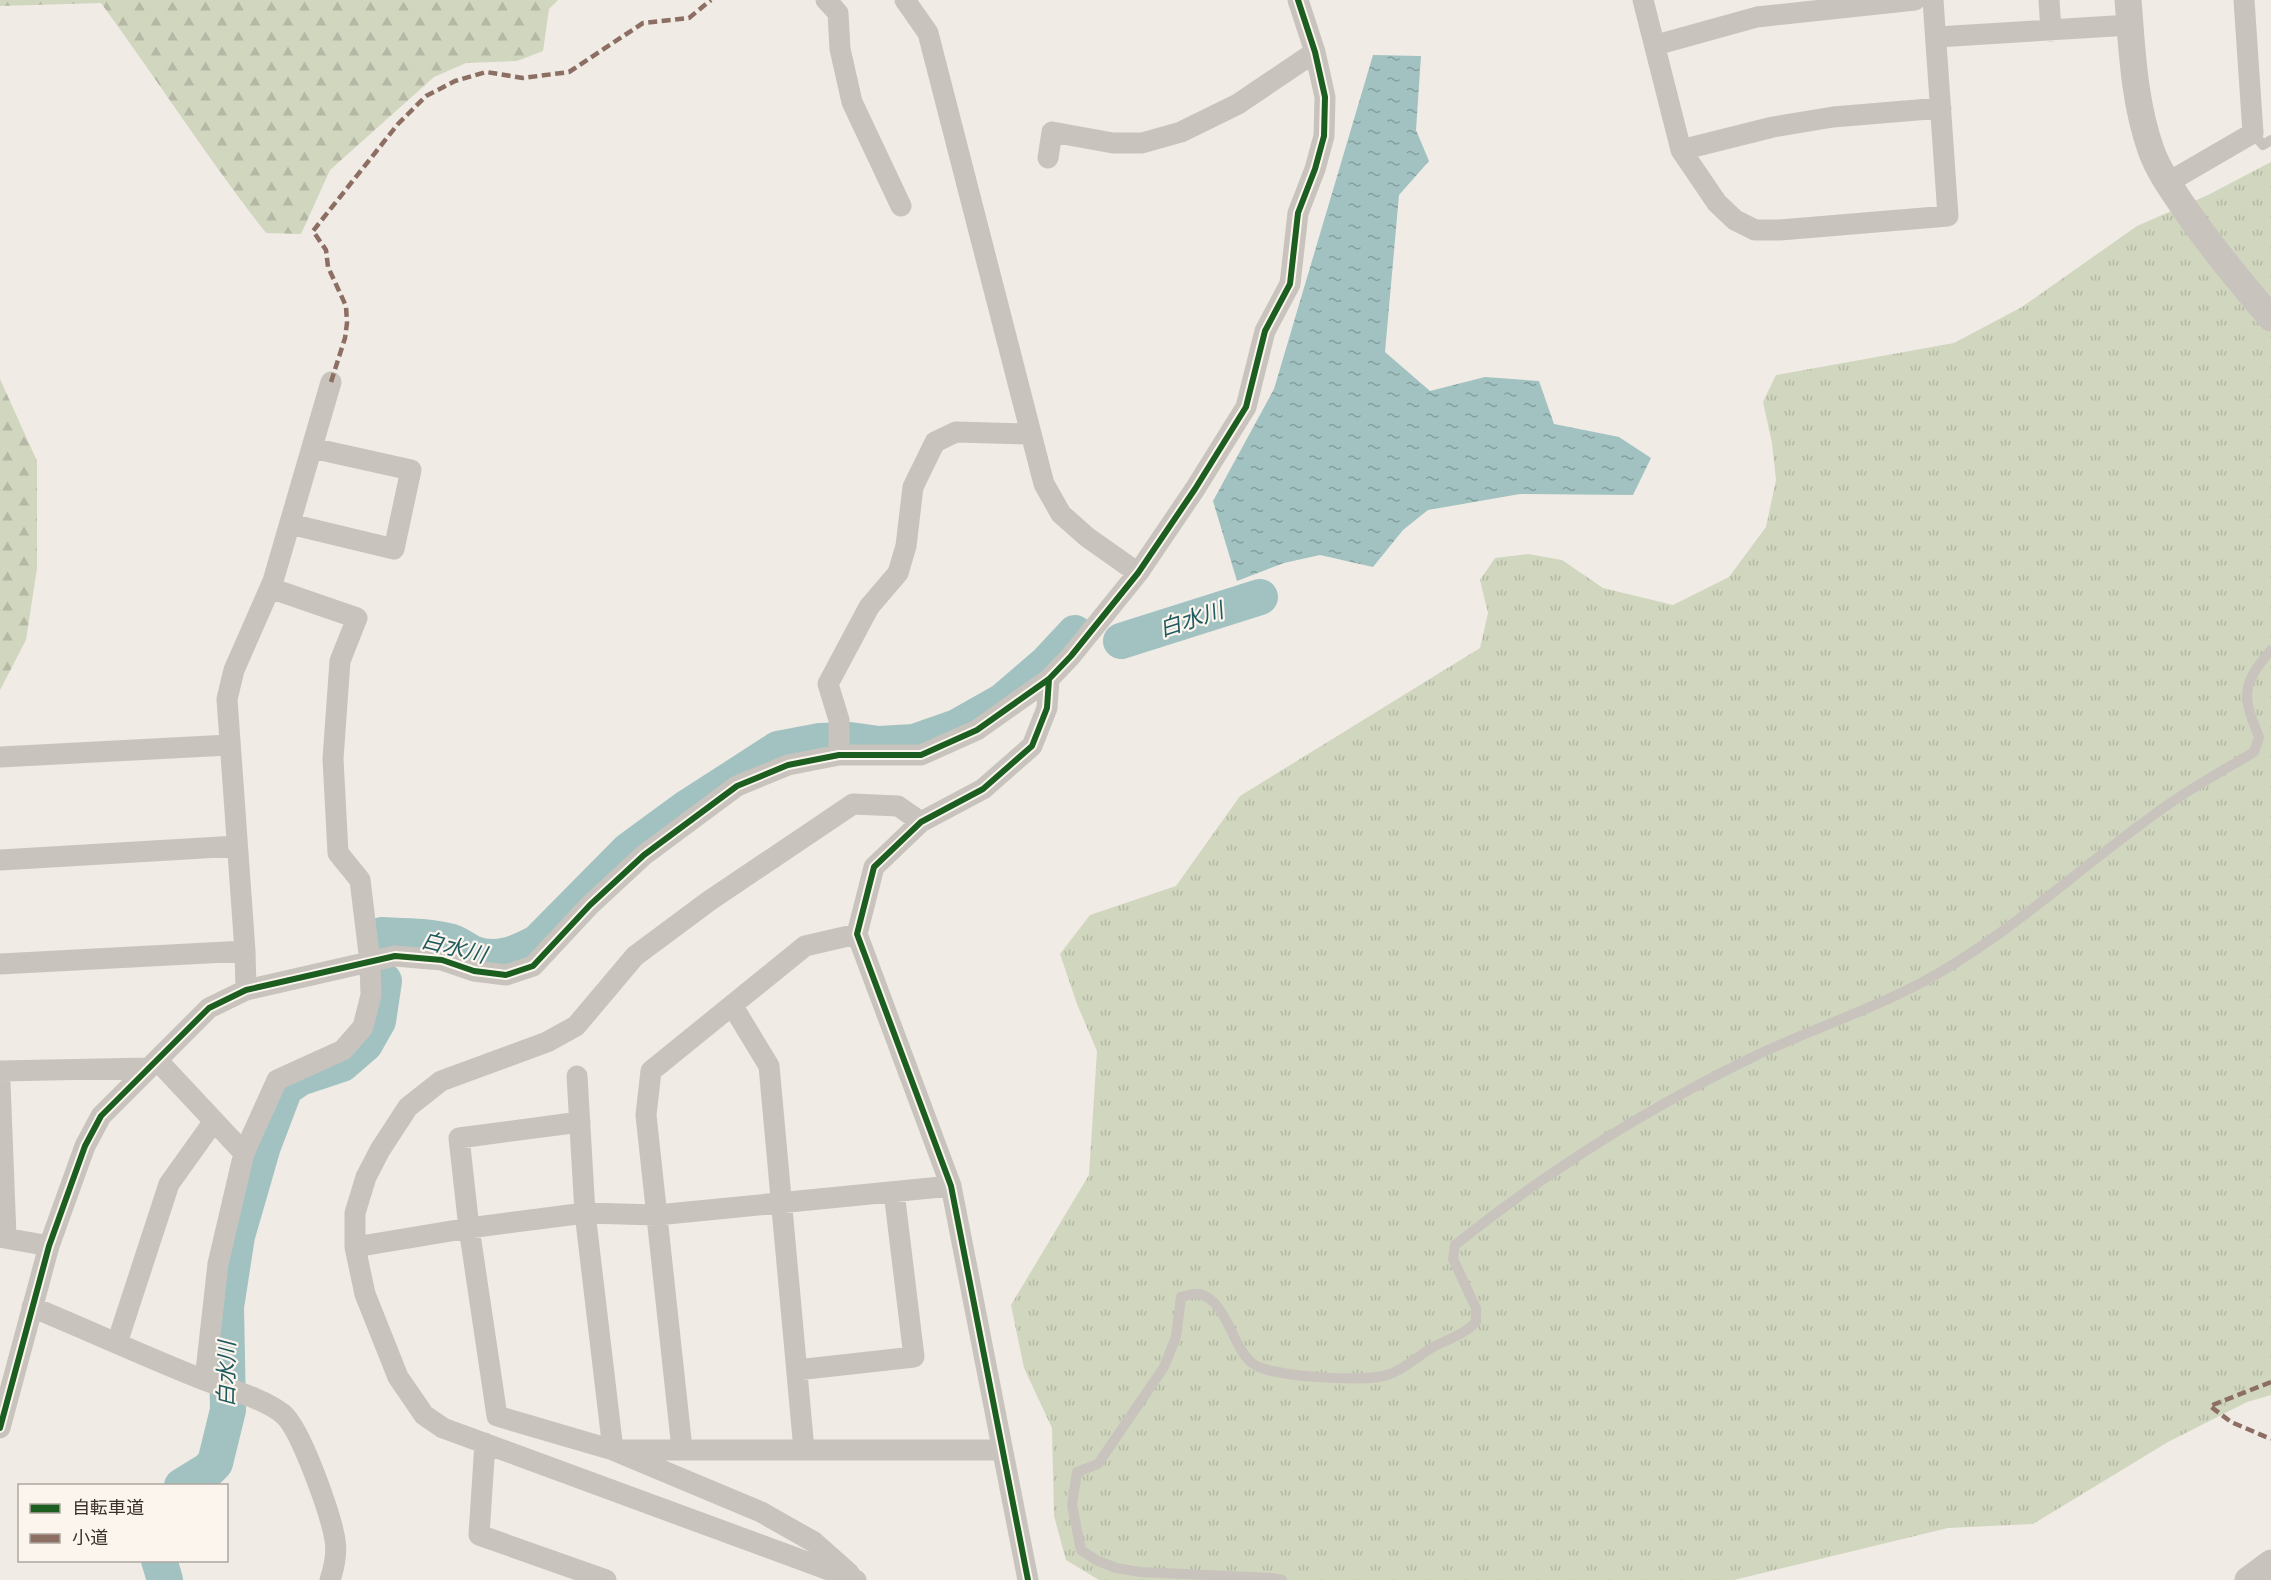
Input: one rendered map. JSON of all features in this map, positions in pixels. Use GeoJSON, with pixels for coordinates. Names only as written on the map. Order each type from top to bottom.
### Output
{"type":"FeatureCollection","features":[{"type":"Feature","properties":{"kind":"street"},"geometry":{"type":"LineString","coordinates":[[826,0],[838,13],[840,49],[852,102],[901,207]]}},
{"type":"Feature","properties":{"kind":"street"},"geometry":{"type":"LineString","coordinates":[[904,0],[928,33],[1044,484],[1061,514],[1087,537],[1138,573]]}},
{"type":"Feature","properties":{"kind":"street"},"geometry":{"type":"LineString","coordinates":[[0,1428],[49,1245],[85,1146],[101,1116],[209,1008],[246,990],[395,956],[442,960],[474,971],[506,975],[533,966],[590,905],[644,855],[737,786],[788,765],[839,755],[921,755],[977,730],[1049,679],[1071,657],[1138,573],[1195,489],[1246,407],[1265,331],[1290,284],[1298,213],[1315,169],[1324,136],[1325,97],[1315,52],[1298,0]]}},
{"type":"Feature","properties":{"kind":"street"},"geometry":{"type":"LineString","coordinates":[[1643,0],[1681,150],[1717,204],[1735,220],[1755,230],[1780,230],[1948,216],[1933,0]]}},
{"type":"Feature","properties":{"kind":"street"},"geometry":{"type":"LineString","coordinates":[[1656,45],[1757,17],[1915,0]]}},
{"type":"Feature","properties":{"kind":"street"},"geometry":{"type":"LineString","coordinates":[[2049,0],[2051,31]]}},
{"type":"Feature","properties":{"kind":"street"},"geometry":{"type":"LineString","coordinates":[[2167,183],[2262,136],[2244,0]]}},
{"type":"Feature","properties":{"kind":"street"},"geometry":{"type":"LineString","coordinates":[[1936,37],[2051,31],[2129,13],[2136,89],[2143,124],[2152,152],[2167,183],[2211,247],[2271,318]]}},
{"type":"Feature","properties":{"kind":"street"},"geometry":{"type":"LineString","coordinates":[[1048,158],[1052,132],[1113,143],[1142,144],[1181,132],[1238,104],[1315,52]]}},
{"type":"Feature","properties":{"kind":"street"},"geometry":{"type":"LineString","coordinates":[[1681,150],[1773,127],[1833,117],[1941,108]]}},
{"type":"Feature","properties":{"kind":"street"},"geometry":{"type":"LineString","coordinates":[[246,990],[229,745],[228,699],[234,670],[270,588],[331,382]]}},
{"type":"Feature","properties":{"kind":"street"},"geometry":{"type":"LineString","coordinates":[[839,755],[839,720],[828,684],[869,608],[898,573],[906,546],[912,487],[935,442],[956,432],[1030,434]]}},
{"type":"Feature","properties":{"kind":"street"},"geometry":{"type":"LineString","coordinates":[[290,524],[394,549],[411,470],[312,448]]}},
{"type":"Feature","properties":{"kind":"street"},"geometry":{"type":"LineString","coordinates":[[205,1380],[218,1264],[244,1152],[277,1080],[344,1050],[363,1027],[371,995],[370,962],[360,880],[338,853],[333,759],[340,661],[357,618],[270,588]]}},
{"type":"Feature","properties":{"kind":"street"},"geometry":{"type":"LineString","coordinates":[[1028,1580],[951,1186],[857,934],[874,867],[921,822],[983,789],[1032,746],[1047,708],[1049,679]]}},
{"type":"Feature","properties":{"kind":"street"},"geometry":{"type":"LineString","coordinates":[[0,757],[229,745]]}},
{"type":"Feature","properties":{"kind":"street"},"geometry":{"type":"LineString","coordinates":[[856,1580],[807,1571],[443,1428],[424,1415],[398,1377],[365,1294],[355,1247],[355,1213],[366,1177],[380,1150],[408,1107],[441,1081],[547,1042],[576,1026],[635,956],[709,901],[853,804],[897,806],[921,822]]}},
{"type":"Feature","properties":{"kind":"street"},"geometry":{"type":"LineString","coordinates":[[0,860],[237,846]]}},
{"type":"Feature","properties":{"kind":"street"},"geometry":{"type":"LineString","coordinates":[[682,1449],[646,1114],[651,1071],[805,946],[857,934]]}},
{"type":"Feature","properties":{"kind":"street"},"geometry":{"type":"LineString","coordinates":[[0,964],[245,951]]}},
{"type":"Feature","properties":{"kind":"street"},"geometry":{"type":"LineString","coordinates":[[732,1005],[769,1066],[804,1450]]}},
{"type":"Feature","properties":{"kind":"street"},"geometry":{"type":"LineString","coordinates":[[0,1071],[153,1064],[214,1120],[244,1152]]}},
{"type":"Feature","properties":{"kind":"street"},"geometry":{"type":"LineString","coordinates":[[577,1076],[585,1213],[613,1450]]}},
{"type":"Feature","properties":{"kind":"street"},"geometry":{"type":"LineString","coordinates":[[0,1083],[3,1237],[49,1245]]}},
{"type":"Feature","properties":{"kind":"street"},"geometry":{"type":"LineString","coordinates":[[117,1343],[169,1184],[214,1120]]}},
{"type":"Feature","properties":{"kind":"street"},"geometry":{"type":"LineString","coordinates":[[580,1122],[459,1138],[469,1228],[497,1416],[613,1450],[761,1512],[814,1542],[856,1580]]}},
{"type":"Feature","properties":{"kind":"street"},"geometry":{"type":"LineString","coordinates":[[355,1247],[469,1228],[585,1213],[657,1215],[951,1186]]}},
{"type":"Feature","properties":{"kind":"street"},"geometry":{"type":"LineString","coordinates":[[797,1370],[914,1357],[894,1192]]}},
{"type":"Feature","properties":{"kind":"street"},"geometry":{"type":"LineString","coordinates":[[32,1307],[205,1380],[248,1395],[284,1414],[299,1436],[329,1517],[335,1542],[334,1568],[330,1580]]}},
{"type":"Feature","properties":{"kind":"street"},"geometry":{"type":"LineString","coordinates":[[485,1443],[478,1535],[606,1580]]}},
{"type":"Feature","properties":{"kind":"street"},"geometry":{"type":"LineString","coordinates":[[613,1450],[1002,1450]]}},
{"type":"Feature","properties":{"kind":"street"},"geometry":{"type":"LineString","coordinates":[[2248,1580],[2271,1563]]}},
{"type":"Feature","properties":{"kind":"lane"},"geometry":{"type":"LineString","coordinates":[[1282,1580],[1140,1572],[1116,1568],[1096,1560],[1081,1550],[1072,1505],[1077,1472],[1098,1464],[1164,1367],[1176,1337],[1181,1297],[1199,1294],[1214,1303],[1252,1364],[1280,1374],[1370,1378],[1389,1375],[1433,1347],[1467,1331],[1476,1322],[1476,1308],[1453,1259],[1455,1245],[1507,1203],[1583,1152],[1684,1092],[1757,1055],[1920,984],[1985,943],[2170,804],[2254,752],[2259,737],[2247,709],[2246,690],[2257,667],[2271,650]]}},
{"type":"Feature","properties":{"kind":"green space"},"geometry":{"type":"Polygon","coordinates":[[[0,0],[558,0],[549,9],[543,51],[517,61],[466,63],[434,77],[330,170],[301,234],[266,233],[101,3],[0,6],[0,0]]]}},
{"type":"Feature","properties":{"kind":"green space"},"geometry":{"type":"Polygon","coordinates":[[[2271,162],[2271,1395],[2247,1402],[2168,1442],[2033,1524],[1948,1528],[1734,1580],[1099,1580],[1066,1560],[1054,1516],[1052,1428],[1024,1368],[1011,1305],[1089,1175],[1097,1051],[1077,1004],[1060,954],[1090,915],[1176,886],[1240,796],[1480,648],[1488,613],[1480,580],[1495,558],[1528,554],[1562,560],[1603,588],[1673,605],[1729,577],[1766,527],[1776,480],[1772,443],[1763,402],[1776,375],[1954,343],[2022,307],[2137,226],[2208,195],[2271,162]]]}},
{"type":"Feature","properties":{"kind":"green space"},"geometry":{"type":"Polygon","coordinates":[[[0,379],[37,461],[37,568],[26,640],[0,690],[0,379]]]}},
{"type":"Feature","properties":{"kind":"water"},"geometry":{"type":"Polygon","coordinates":[[[1373,55],[1421,56],[1416,130],[1429,161],[1399,195],[1385,352],[1430,391],[1485,377],[1539,381],[1554,424],[1619,437],[1651,458],[1633,495],[1520,494],[1428,510],[1403,530],[1373,567],[1320,555],[1284,563],[1237,581],[1213,501],[1274,389],[1373,55]]]}},
{"type":"Feature","properties":{"kind":"waterway","name":"白水川"},"geometry":{"type":"LineString","coordinates":[[1121,641],[1260,597]]}},
{"type":"Feature","properties":{"kind":"waterway","name":"白水川"},"geometry":{"type":"LineString","coordinates":[[383,946],[382,935],[443,940],[455,943],[472,953],[490,957],[523,950],[538,942],[629,850],[685,809],[778,749],[820,741],[850,740],[879,744],[914,742],[957,727],[1003,701],[1046,664],[1075,633]]}},
{"type":"Feature","properties":{"kind":"waterway","name":"白水川"},"geometry":{"type":"LineString","coordinates":[[185,1484],[215,1463],[228,1410],[226,1307],[237,1236],[263,1146],[285,1088],[300,1078],[342,1064],[365,1044],[378,1021],[384,981]]}},
{"type":"Feature","properties":{"kind":"waterway","name":"白水川"},"geometry":{"type":"LineString","coordinates":[[160,1562],[165,1580]]}},
{"type":"Feature","properties":{"kind":"marked path"},"geometry":{"type":"LineString","coordinates":[[331,382],[345,338],[346,306],[328,267],[326,250],[313,231],[398,124],[426,96],[455,81],[486,72],[523,78],[569,72],[643,23],[689,18],[711,0]]}},
{"type":"Feature","properties":{"kind":"marked path"},"geometry":{"type":"LineString","coordinates":[[2271,1382],[2210,1406],[2231,1422],[2271,1439]]}},
{"type":"Feature","properties":{"kind":"cycle path"},"geometry":{"type":"LineString","coordinates":[[0,1428],[49,1246],[85,1146],[101,1116],[209,1008],[246,990],[395,956],[442,960],[474,971],[506,975],[533,966],[590,905],[644,855],[737,786],[788,765],[839,755],[921,755],[977,730],[1049,679],[1071,656],[1138,573],[1195,489],[1246,407],[1265,331],[1290,284],[1298,213],[1315,169],[1324,136],[1325,97],[1315,52],[1298,0]]}},
{"type":"Feature","properties":{"kind":"cycle path"},"geometry":{"type":"LineString","coordinates":[[1028,1580],[951,1186],[857,934],[874,867],[921,822],[983,789],[1032,746],[1047,708],[1049,679]]}}]}
